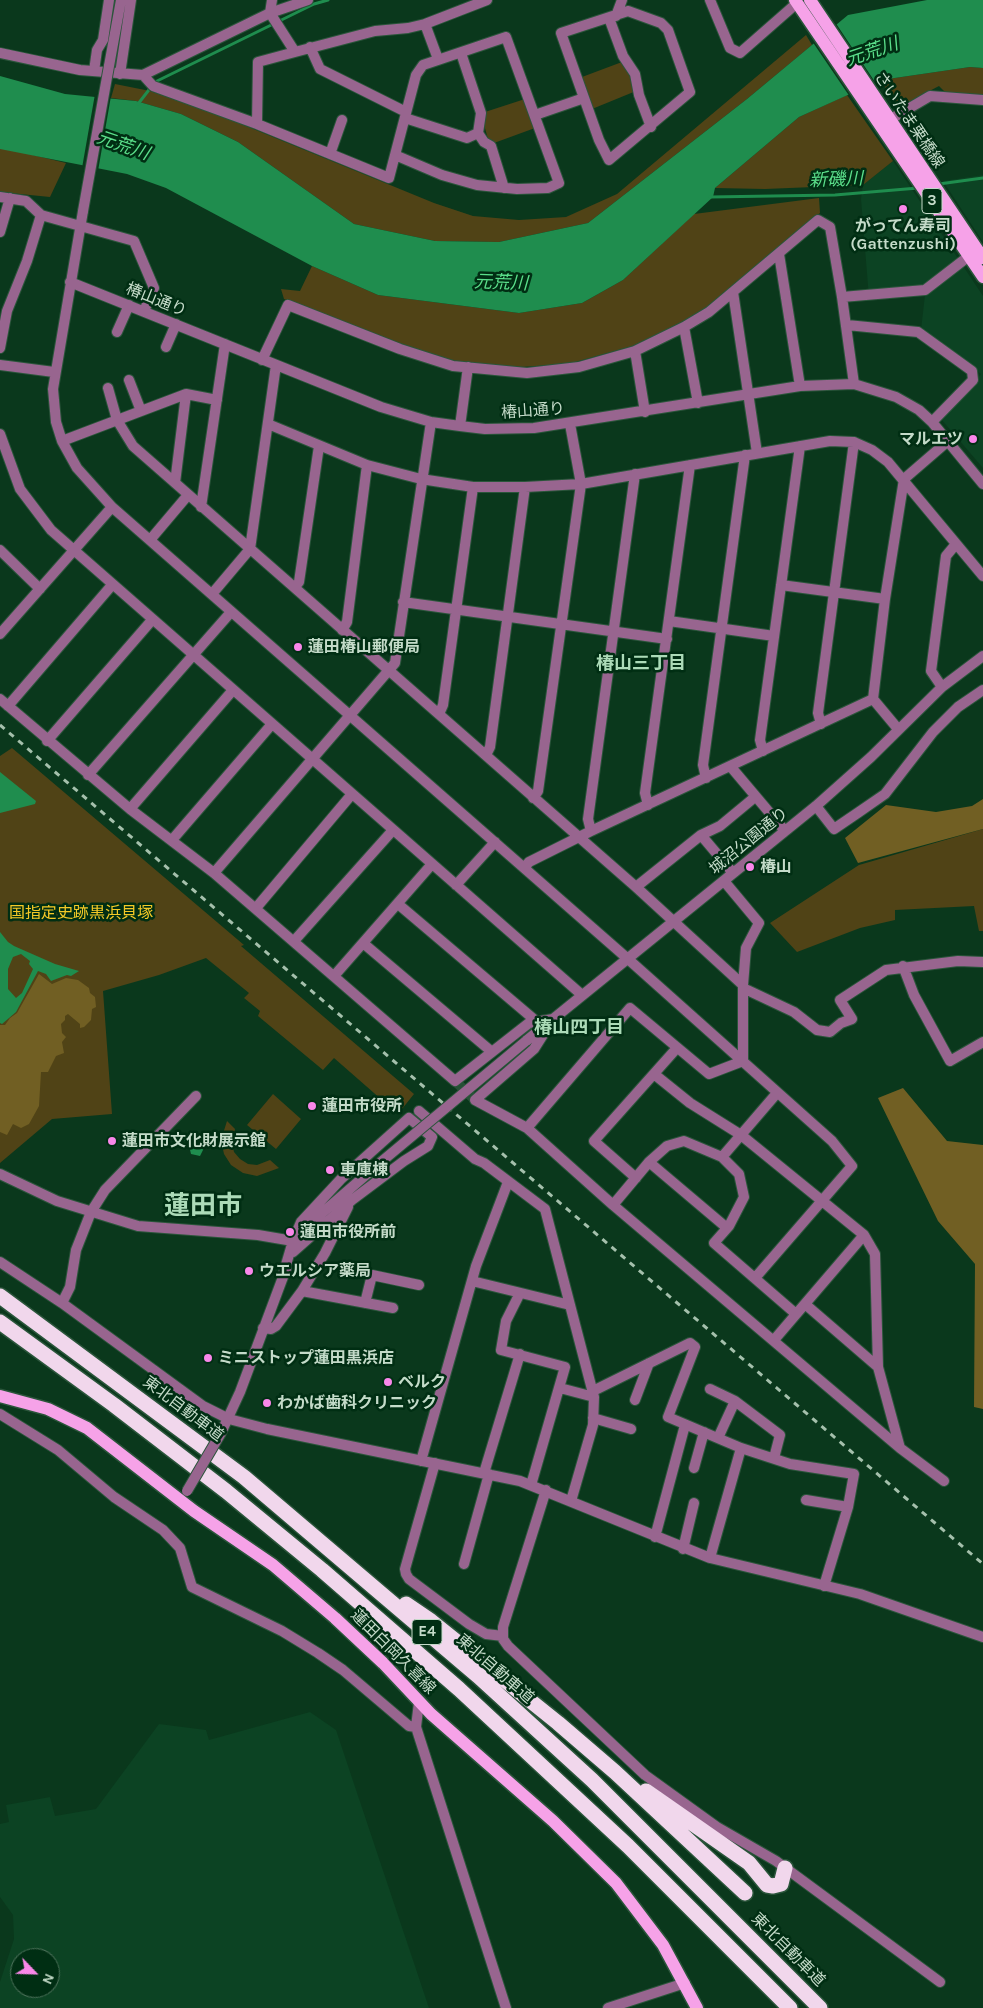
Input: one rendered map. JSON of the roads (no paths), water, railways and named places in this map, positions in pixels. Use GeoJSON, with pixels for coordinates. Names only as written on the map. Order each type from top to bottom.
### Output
{"type":"FeatureCollection","features":[{"type":"Feature","properties":{"kind":"highway","name":"東北自動車道"},"geometry":{"type":"LineString","coordinates":[[0,1296],[244,1478],[478,1676],[586,1774],[820,2008]]}},
{"type":"Feature","properties":{"kind":"highway","name":"E4"},"geometry":{"type":"LineString","coordinates":[[0,1322],[114,1405],[226,1491],[322,1570],[459,1688],[642,1859],[790,2008]]}},
{"type":"Feature","properties":{"kind":"highway"},"geometry":{"type":"LineString","coordinates":[[345,1562],[431,1621],[558,1723],[615,1772],[744,1893]]}},
{"type":"Feature","properties":{"kind":"highway"},"geometry":{"type":"LineString","coordinates":[[615,1772],[725,1845],[753,1867],[767,1885],[781,1884],[785,1868]]}},
{"type":"Feature","properties":{"kind":"main road","name":"さいたま栗橋線"},"geometry":{"type":"LineString","coordinates":[[801,1],[978,254],[983,277]]}},
{"type":"Feature","properties":{"kind":"main road","name":"蓮田白岡久喜線"},"geometry":{"type":"LineString","coordinates":[[0,1396],[37,1405],[75,1421],[99,1437],[184,1496],[287,1577],[366,1646],[419,1702],[454,1735],[553,1820],[593,1859],[643,1916],[685,1983],[698,2008]]}},
{"type":"Feature","properties":{"kind":"street"},"geometry":{"type":"LineString","coordinates":[[94,71],[96,50],[102,40],[109,0]]}},
{"type":"Feature","properties":{"kind":"street"},"geometry":{"type":"LineString","coordinates":[[121,0],[54,372],[54,405],[62,441],[81,474],[112,507],[628,959],[832,1141],[852,1166],[824,1201],[755,1278]]}},
{"type":"Feature","properties":{"kind":"street"},"geometry":{"type":"LineString","coordinates":[[120,74],[131,0]]}},
{"type":"Feature","properties":{"kind":"street"},"geometry":{"type":"LineString","coordinates":[[272,0],[270,13],[295,52]]}},
{"type":"Feature","properties":{"kind":"street"},"geometry":{"type":"LineString","coordinates":[[0,53],[80,70],[143,75],[270,13],[308,0]]}},
{"type":"Feature","properties":{"kind":"street"},"geometry":{"type":"LineString","coordinates":[[257,124],[258,62],[375,31],[408,28],[425,24],[488,0]]}},
{"type":"Feature","properties":{"kind":"street"},"geometry":{"type":"LineString","coordinates":[[622,0],[612,17],[623,56],[635,74],[639,95],[651,127]]}},
{"type":"Feature","properties":{"kind":"street"},"geometry":{"type":"LineString","coordinates":[[710,0],[730,48],[740,53],[801,1]]}},
{"type":"Feature","properties":{"kind":"street"},"geometry":{"type":"LineString","coordinates":[[628,11],[661,23],[668,30],[690,92],[651,127],[609,160],[561,33],[612,17],[628,11]]}},
{"type":"Feature","properties":{"kind":"street"},"geometry":{"type":"LineString","coordinates":[[425,24],[438,59]]}},
{"type":"Feature","properties":{"kind":"street"},"geometry":{"type":"LineString","coordinates":[[143,75],[153,86],[257,124],[389,178],[416,75],[423,65],[506,37],[559,183],[548,188],[504,188],[477,185],[442,175],[396,155]]}},
{"type":"Feature","properties":{"kind":"street"},"geometry":{"type":"LineString","coordinates":[[310,47],[320,69],[406,115],[467,138],[478,133]]}},
{"type":"Feature","properties":{"kind":"street"},"geometry":{"type":"LineString","coordinates":[[461,53],[481,113],[478,133],[484,142],[491,146],[504,188]]}},
{"type":"Feature","properties":{"kind":"street"},"geometry":{"type":"LineString","coordinates":[[883,118],[930,96],[983,100]]}},
{"type":"Feature","properties":{"kind":"street"},"geometry":{"type":"LineString","coordinates":[[535,115],[584,98]]}},
{"type":"Feature","properties":{"kind":"street"},"geometry":{"type":"LineString","coordinates":[[330,154],[342,120]]}},
{"type":"Feature","properties":{"kind":"street"},"geometry":{"type":"LineString","coordinates":[[0,232],[5,197],[26,201],[41,215],[134,241],[154,288],[144,311]]}},
{"type":"Feature","properties":{"kind":"street"},"geometry":{"type":"LineString","coordinates":[[0,348],[3,311],[27,261],[41,215]]}},
{"type":"Feature","properties":{"kind":"street"},"geometry":{"type":"LineString","coordinates":[[262,360],[288,305],[400,349],[452,366],[527,373],[579,367],[635,351],[684,327],[708,312],[818,220],[830,227],[847,325],[854,384]]}},
{"type":"Feature","properties":{"kind":"street"},"geometry":{"type":"LineString","coordinates":[[779,254],[800,386]]}},
{"type":"Feature","properties":{"kind":"street"},"geometry":{"type":"LineString","coordinates":[[842,297],[925,290],[978,254]]}},
{"type":"Feature","properties":{"kind":"street","name":"椿山通り"},"geometry":{"type":"LineString","coordinates":[[70,282],[381,407],[431,422],[460,426],[505,429],[570,424],[800,386],[854,384],[896,397],[919,410],[932,422],[983,484]]}},
{"type":"Feature","properties":{"kind":"street"},"geometry":{"type":"LineString","coordinates":[[733,292],[758,453]]}},
{"type":"Feature","properties":{"kind":"street"},"geometry":{"type":"LineString","coordinates":[[117,332],[128,305]]}},
{"type":"Feature","properties":{"kind":"street"},"geometry":{"type":"LineString","coordinates":[[166,346],[176,324]]}},
{"type":"Feature","properties":{"kind":"street"},"geometry":{"type":"LineString","coordinates":[[847,325],[918,332],[972,370],[973,380],[932,422]]}},
{"type":"Feature","properties":{"kind":"street"},"geometry":{"type":"LineString","coordinates":[[684,327],[698,403]]}},
{"type":"Feature","properties":{"kind":"street"},"geometry":{"type":"LineString","coordinates":[[201,507],[225,344]]}},
{"type":"Feature","properties":{"kind":"street"},"geometry":{"type":"LineString","coordinates":[[635,351],[645,412]]}},
{"type":"Feature","properties":{"kind":"street"},"geometry":{"type":"LineString","coordinates":[[0,365],[54,372]]}},
{"type":"Feature","properties":{"kind":"street"},"geometry":{"type":"LineString","coordinates":[[212,594],[250,549],[276,365]]}},
{"type":"Feature","properties":{"kind":"street"},"geometry":{"type":"LineString","coordinates":[[460,426],[468,367]]}},
{"type":"Feature","properties":{"kind":"street"},"geometry":{"type":"LineString","coordinates":[[129,380],[141,411]]}},
{"type":"Feature","properties":{"kind":"street"},"geometry":{"type":"LineString","coordinates":[[108,388],[117,420],[133,446],[636,887],[743,987],[794,1012],[817,1030],[830,1032],[841,1023],[852,1019],[840,1000],[886,970],[903,966],[958,961],[983,962]]}},
{"type":"Feature","properties":{"kind":"street"},"geometry":{"type":"LineString","coordinates":[[62,441],[186,394],[216,400]]}},
{"type":"Feature","properties":{"kind":"street"},"geometry":{"type":"LineString","coordinates":[[175,484],[186,394]]}},
{"type":"Feature","properties":{"kind":"street"},"geometry":{"type":"LineString","coordinates":[[214,873],[395,664],[421,479],[431,422]]}},
{"type":"Feature","properties":{"kind":"street"},"geometry":{"type":"LineString","coordinates":[[268,424],[367,465],[421,479],[473,487],[581,484],[830,441],[854,442],[872,450],[888,462],[983,576]]}},
{"type":"Feature","properties":{"kind":"street"},"geometry":{"type":"LineString","coordinates":[[533,798],[538,791],[581,484],[570,424]]}},
{"type":"Feature","properties":{"kind":"street"},"geometry":{"type":"LineString","coordinates":[[0,434],[4,462],[35,511],[51,530],[112,586],[582,994]]}},
{"type":"Feature","properties":{"kind":"street"},"geometry":{"type":"LineString","coordinates":[[898,730],[873,699],[885,598],[904,479],[948,441]]}},
{"type":"Feature","properties":{"kind":"street"},"geometry":{"type":"LineString","coordinates":[[821,724],[818,713],[854,442]]}},
{"type":"Feature","properties":{"kind":"street"},"geometry":{"type":"LineString","coordinates":[[295,587],[299,582],[318,446]]}},
{"type":"Feature","properties":{"kind":"street"},"geometry":{"type":"LineString","coordinates":[[763,751],[760,740],[800,446]]}},
{"type":"Feature","properties":{"kind":"street"},"geometry":{"type":"LineString","coordinates":[[706,778],[703,765],[745,455]]}},
{"type":"Feature","properties":{"kind":"street"},"geometry":{"type":"LineString","coordinates":[[342,630],[347,622],[367,465]]}},
{"type":"Feature","properties":{"kind":"street"},"geometry":{"type":"LineString","coordinates":[[648,805],[645,793],[690,465]]}},
{"type":"Feature","properties":{"kind":"street"},"geometry":{"type":"LineString","coordinates":[[591,832],[588,819],[635,474]]}},
{"type":"Feature","properties":{"kind":"street"},"geometry":{"type":"LineString","coordinates":[[438,714],[443,705],[473,487]]}},
{"type":"Feature","properties":{"kind":"street"},"geometry":{"type":"LineString","coordinates":[[486,756],[490,747],[525,487]]}},
{"type":"Feature","properties":{"kind":"street"},"geometry":{"type":"LineString","coordinates":[[150,540],[188,495]]}},
{"type":"Feature","properties":{"kind":"street"},"geometry":{"type":"LineString","coordinates":[[1,631],[112,507]]}},
{"type":"Feature","properties":{"kind":"street"},"geometry":{"type":"LineString","coordinates":[[942,687],[931,671],[946,556],[956,544]]}},
{"type":"Feature","properties":{"kind":"street"},"geometry":{"type":"LineString","coordinates":[[0,550],[40,589]]}},
{"type":"Feature","properties":{"kind":"street"},"geometry":{"type":"LineString","coordinates":[[781,585],[885,598]]}},
{"type":"Feature","properties":{"kind":"street"},"geometry":{"type":"LineString","coordinates":[[8,706],[112,586]]}},
{"type":"Feature","properties":{"kind":"street"},"geometry":{"type":"LineString","coordinates":[[404,602],[667,639]]}},
{"type":"Feature","properties":{"kind":"street"},"geometry":{"type":"LineString","coordinates":[[88,775],[231,612]]}},
{"type":"Feature","properties":{"kind":"street"},"geometry":{"type":"LineString","coordinates":[[47,741],[152,620]]}},
{"type":"Feature","properties":{"kind":"street"},"geometry":{"type":"LineString","coordinates":[[670,621],[774,636]]}},
{"type":"Feature","properties":{"kind":"street","name":"城沼公園通り"},"geometry":{"type":"LineString","coordinates":[[293,1252],[308,1228],[322,1212],[582,994],[628,959],[816,806],[848,779],[942,687],[983,656]]}},
{"type":"Feature","properties":{"kind":"street"},"geometry":{"type":"LineString","coordinates":[[130,809],[232,690]]}},
{"type":"Feature","properties":{"kind":"street"},"geometry":{"type":"LineString","coordinates":[[816,806],[834,829],[885,794],[933,732],[958,706],[983,690]]}},
{"type":"Feature","properties":{"kind":"street"},"geometry":{"type":"LineString","coordinates":[[0,699],[88,775],[256,908],[455,1081],[529,1022],[553,1019]]}},
{"type":"Feature","properties":{"kind":"street"},"geometry":{"type":"LineString","coordinates":[[524,868],[529,862],[873,699]]}},
{"type":"Feature","properties":{"kind":"street"},"geometry":{"type":"LineString","coordinates":[[172,840],[272,724]]}},
{"type":"Feature","properties":{"kind":"street"},"geometry":{"type":"LineString","coordinates":[[730,767],[785,831]]}},
{"type":"Feature","properties":{"kind":"street"},"geometry":{"type":"LineString","coordinates":[[256,908],[352,794]]}},
{"type":"Feature","properties":{"kind":"street"},"geometry":{"type":"LineString","coordinates":[[636,887],[700,835],[720,826],[755,797]]}},
{"type":"Feature","properties":{"kind":"street"},"geometry":{"type":"LineString","coordinates":[[294,941],[393,830]]}},
{"type":"Feature","properties":{"kind":"street"},"geometry":{"type":"LineString","coordinates":[[700,835],[734,873]]}},
{"type":"Feature","properties":{"kind":"street"},"geometry":{"type":"LineString","coordinates":[[456,885],[495,842]]}},
{"type":"Feature","properties":{"kind":"street"},"geometry":{"type":"LineString","coordinates":[[334,976],[432,864]]}},
{"type":"Feature","properties":{"kind":"street"},"geometry":{"type":"LineString","coordinates":[[724,881],[760,923],[746,948],[743,987],[743,1061]]}},
{"type":"Feature","properties":{"kind":"street"},"geometry":{"type":"LineString","coordinates":[[398,904],[536,1021]]}},
{"type":"Feature","properties":{"kind":"street"},"geometry":{"type":"LineString","coordinates":[[363,943],[492,1052]]}},
{"type":"Feature","properties":{"kind":"street"},"geometry":{"type":"LineString","coordinates":[[903,966],[914,995],[950,1061],[983,1042]]}},
{"type":"Feature","properties":{"kind":"street"},"geometry":{"type":"LineString","coordinates":[[527,1128],[630,1008],[676,1049],[709,1074],[743,1061]]}},
{"type":"Feature","properties":{"kind":"street"},"geometry":{"type":"LineString","coordinates":[[553,1019],[534,1049],[475,1100],[527,1128],[613,1205],[900,1448],[944,1481]]}},
{"type":"Feature","properties":{"kind":"street"},"geometry":{"type":"LineString","coordinates":[[636,1178],[594,1141],[676,1049]]}},
{"type":"Feature","properties":{"kind":"street"},"geometry":{"type":"LineString","coordinates":[[654,1074],[690,1104],[740,1135],[864,1235],[875,1254],[878,1367],[900,1448]]}},
{"type":"Feature","properties":{"kind":"street"},"geometry":{"type":"LineString","coordinates":[[722,1157],[777,1093]]}},
{"type":"Feature","properties":{"kind":"street"},"geometry":{"type":"LineString","coordinates":[[62,1303],[70,1287],[76,1250],[91,1212],[106,1190],[196,1096]]}},
{"type":"Feature","properties":{"kind":"street"},"geometry":{"type":"LineString","coordinates":[[419,1111],[475,1159],[484,1163],[545,1209],[594,1394],[593,1418],[587,1450],[571,1501]]}},
{"type":"Feature","properties":{"kind":"street"},"geometry":{"type":"LineString","coordinates":[[184,1496],[229,1419],[293,1252],[352,1200],[404,1161],[428,1146],[432,1137],[409,1118],[319,1200],[301,1222],[293,1240],[283,1275]]}},
{"type":"Feature","properties":{"kind":"street"},"geometry":{"type":"LineString","coordinates":[[613,1205],[649,1162],[667,1146],[684,1141],[722,1157],[739,1174],[744,1197],[727,1228],[714,1243],[796,1314]]}},
{"type":"Feature","properties":{"kind":"street"},"geometry":{"type":"LineString","coordinates":[[649,1162],[727,1228]]}},
{"type":"Feature","properties":{"kind":"street"},"geometry":{"type":"LineString","coordinates":[[0,1174],[57,1201],[138,1226],[258,1235],[293,1240]]}},
{"type":"Feature","properties":{"kind":"street"},"geometry":{"type":"LineString","coordinates":[[422,1461],[472,1281],[508,1182]]}},
{"type":"Feature","properties":{"kind":"street"},"geometry":{"type":"LineString","coordinates":[[263,1328],[270,1329],[276,1326],[302,1291],[352,1200]]}},
{"type":"Feature","properties":{"kind":"street"},"geometry":{"type":"LineString","coordinates":[[774,1340],[864,1235]]}},
{"type":"Feature","properties":{"kind":"street"},"geometry":{"type":"LineString","coordinates":[[0,1262],[62,1303],[203,1406],[229,1419],[267,1429],[487,1473],[531,1485],[710,1558],[892,1603],[983,1637]]}},
{"type":"Feature","properties":{"kind":"street"},"geometry":{"type":"LineString","coordinates":[[365,1303],[372,1275],[419,1285]]}},
{"type":"Feature","properties":{"kind":"street"},"geometry":{"type":"LineString","coordinates":[[472,1281],[570,1306]]}},
{"type":"Feature","properties":{"kind":"street"},"geometry":{"type":"LineString","coordinates":[[302,1291],[393,1308]]}},
{"type":"Feature","properties":{"kind":"street"},"geometry":{"type":"LineString","coordinates":[[520,1293],[506,1321],[501,1350],[565,1368],[531,1485]]}},
{"type":"Feature","properties":{"kind":"street"},"geometry":{"type":"LineString","coordinates":[[805,1304],[878,1367]]}},
{"type":"Feature","properties":{"kind":"street"},"geometry":{"type":"LineString","coordinates":[[560,1388],[594,1394],[649,1363],[690,1343],[695,1347],[668,1417],[741,1448],[790,1464],[854,1474],[848,1507],[824,1586]]}},
{"type":"Feature","properties":{"kind":"street"},"geometry":{"type":"LineString","coordinates":[[464,1564],[520,1354]]}},
{"type":"Feature","properties":{"kind":"street"},"geometry":{"type":"LineString","coordinates":[[635,1400],[649,1363]]}},
{"type":"Feature","properties":{"kind":"street"},"geometry":{"type":"LineString","coordinates":[[710,1389],[735,1400],[780,1435],[774,1458]]}},
{"type":"Feature","properties":{"kind":"street"},"geometry":{"type":"LineString","coordinates":[[718,1438],[735,1400]]}},
{"type":"Feature","properties":{"kind":"street"},"geometry":{"type":"LineString","coordinates":[[0,1414],[58,1450],[114,1497],[163,1530],[180,1548],[192,1587],[282,1631],[318,1653],[343,1670],[409,1726],[416,1727]]}},
{"type":"Feature","properties":{"kind":"street"},"geometry":{"type":"LineString","coordinates":[[593,1418],[631,1429]]}},
{"type":"Feature","properties":{"kind":"street"},"geometry":{"type":"LineString","coordinates":[[655,1537],[685,1425]]}},
{"type":"Feature","properties":{"kind":"street"},"geometry":{"type":"LineString","coordinates":[[694,1468],[704,1432]]}},
{"type":"Feature","properties":{"kind":"street"},"geometry":{"type":"LineString","coordinates":[[710,1558],[741,1448]]}},
{"type":"Feature","properties":{"kind":"street"},"geometry":{"type":"LineString","coordinates":[[435,1463],[405,1568],[406,1574],[480,1631],[493,1636],[503,1636]]}},
{"type":"Feature","properties":{"kind":"street"},"geometry":{"type":"LineString","coordinates":[[546,1490],[506,1615],[503,1636],[508,1646],[542,1676],[607,1741],[645,1774],[693,1811],[771,1857],[940,1982]]}},
{"type":"Feature","properties":{"kind":"street"},"geometry":{"type":"LineString","coordinates":[[806,1500],[848,1507]]}},
{"type":"Feature","properties":{"kind":"street"},"geometry":{"type":"LineString","coordinates":[[683,1548],[694,1503]]}},
{"type":"Feature","properties":{"kind":"street"},"geometry":{"type":"LineString","coordinates":[[419,1702],[416,1727],[506,2008]]}},
{"type":"Feature","properties":{"kind":"street"},"geometry":{"type":"LineString","coordinates":[[608,2008],[685,1983]]}},
{"type":"Feature","properties":{"kind":"water","name":"元荒川"},"geometry":{"type":"Polygon","coordinates":[[[927,0],[983,0],[983,68],[970,67],[881,80],[799,117],[715,188],[713,197],[623,280],[582,303],[519,313],[378,295],[312,266],[166,188],[127,174],[0,149],[0,76],[65,94],[136,101],[181,114],[238,142],[354,224],[435,241],[499,242],[588,223],[747,99],[848,15],[927,0]]]}},
{"type":"Feature","properties":{"kind":"water"},"geometry":{"type":"Polygon","coordinates":[[[0,772],[36,801],[35,804],[0,813],[0,772]]]}},
{"type":"Feature","properties":{"kind":"water"},"geometry":{"type":"Polygon","coordinates":[[[0,932],[14,946],[55,964],[79,971],[71,976],[67,975],[51,981],[46,974],[38,971],[16,1012],[2,1024],[0,1023],[0,932]],[[21,954],[13,957],[8,969],[8,989],[16,998],[22,993],[33,969],[29,964],[30,961],[21,954]]]}},
{"type":"Feature","properties":{"kind":"water"},"geometry":{"type":"Polygon","coordinates":[[[197,1134],[204,1148],[200,1156],[191,1154],[188,1141],[181,1141],[179,1139],[181,1135],[197,1134]]]}},
{"type":"Feature","properties":{"kind":"waterway"},"geometry":{"type":"LineString","coordinates":[[138,104],[155,82],[314,4],[328,0]]}},
{"type":"Feature","properties":{"kind":"waterway","name":"新磯川"},"geometry":{"type":"LineString","coordinates":[[939,184],[983,178]]}},
{"type":"Feature","properties":{"kind":"waterway","name":"新磯川"},"geometry":{"type":"LineString","coordinates":[[710,197],[835,195],[918,188]]}},
{"type":"Feature","properties":{"kind":"tunnel"},"geometry":{"type":"LineString","coordinates":[[455,1081],[475,1100]]}},
{"type":"Feature","properties":{"kind":"railway"},"geometry":{"type":"LineString","coordinates":[[0,725],[983,1564]]}},
{"type":"Feature","properties":{"kind":"place","name":"がってん寿司 (Gattenzushi)"},"geometry":{"type":"Point","coordinates":[903,209]}},
{"type":"Feature","properties":{"kind":"place","name":"マルエツ"},"geometry":{"type":"Point","coordinates":[973,439]}},
{"type":"Feature","properties":{"kind":"place","name":"蓮田椿山郵便局"},"geometry":{"type":"Point","coordinates":[298,647]}},
{"type":"Feature","properties":{"kind":"place","name":"椿山"},"geometry":{"type":"Point","coordinates":[750,867]}},
{"type":"Feature","properties":{"kind":"place","name":"蓮田市役所"},"geometry":{"type":"Point","coordinates":[312,1106]}},
{"type":"Feature","properties":{"kind":"place","name":"蓮田市文化財展示館"},"geometry":{"type":"Point","coordinates":[112,1141]}},
{"type":"Feature","properties":{"kind":"place","name":"車庫棟"},"geometry":{"type":"Point","coordinates":[330,1170]}},
{"type":"Feature","properties":{"kind":"place","name":"蓮田市役所前"},"geometry":{"type":"Point","coordinates":[290,1232]}},
{"type":"Feature","properties":{"kind":"place","name":"ウエルシア薬局"},"geometry":{"type":"Point","coordinates":[249,1271]}},
{"type":"Feature","properties":{"kind":"place","name":"ミニストップ蓮田黒浜店"},"geometry":{"type":"Point","coordinates":[208,1358]}},
{"type":"Feature","properties":{"kind":"place","name":"ベルク"},"geometry":{"type":"Point","coordinates":[388,1382]}},
{"type":"Feature","properties":{"kind":"place","name":"わかば歯科クリニック"},"geometry":{"type":"Point","coordinates":[267,1403]}},
{"type":"Feature","properties":{"kind":"district","name":"椿山三丁目"},"geometry":{"type":"Point","coordinates":[641,664]}},
{"type":"Feature","properties":{"kind":"district","name":"椿山四丁目"},"geometry":{"type":"Point","coordinates":[579,1028]}},
{"type":"Feature","properties":{"kind":"district","name":"蓮田市"},"geometry":{"type":"Point","coordinates":[203,1207]}},
{"type":"Feature","properties":{"kind":"park label","name":"国指定史跡黒浜貝塚"},"geometry":{"type":"Point","coordinates":[81,913]}}]}
